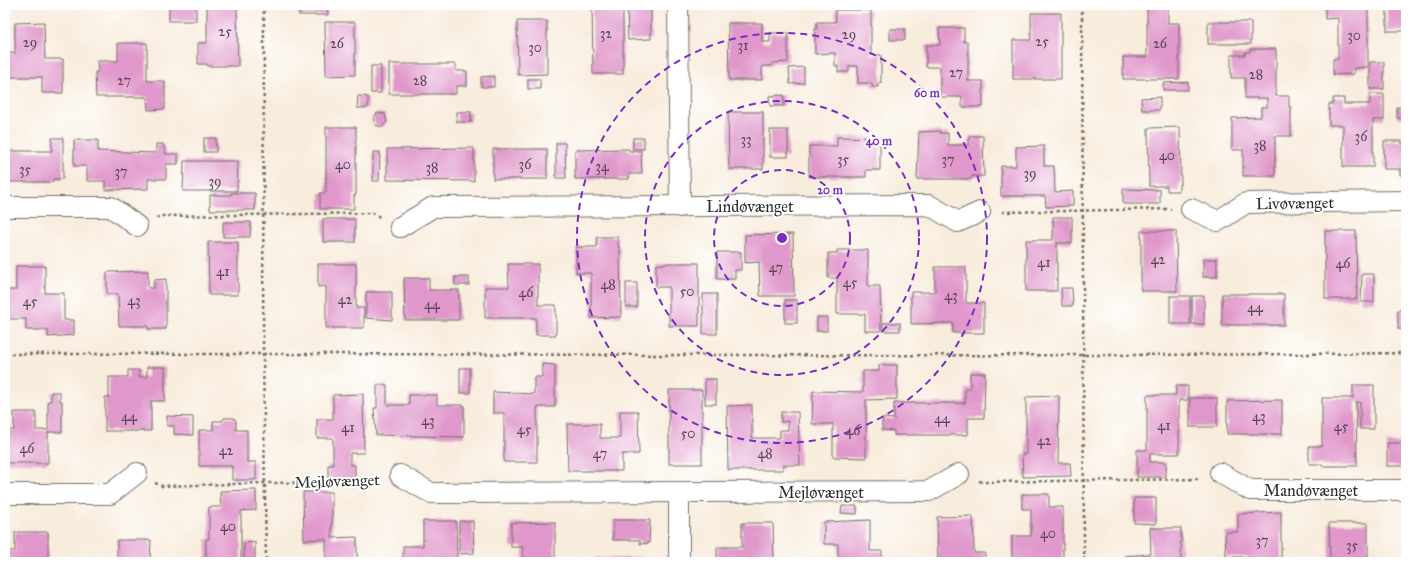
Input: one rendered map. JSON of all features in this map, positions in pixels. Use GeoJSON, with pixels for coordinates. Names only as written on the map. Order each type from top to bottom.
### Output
{"type":"FeatureCollection","features":[{"type":"Feature","properties":{"kind":"street"},"geometry":{"type":"LineString","coordinates":[[678,5],[680,207]]}},
{"type":"Feature","properties":{"kind":"street","name":"Livøvænget"},"geometry":{"type":"LineString","coordinates":[[1191,209],[1218,221],[1246,203],[1406,201]]}},
{"type":"Feature","properties":{"kind":"street","name":"Lindøvænget"},"geometry":{"type":"LineString","coordinates":[[400,227],[433,207],[929,205],[958,222],[980,212]]}},
{"type":"Feature","properties":{"kind":"street"},"geometry":{"type":"LineString","coordinates":[[5,207],[111,207],[137,226]]}},
{"type":"Feature","properties":{"kind":"street"},"geometry":{"type":"LineString","coordinates":[[5,494],[110,494],[137,473]]}},
{"type":"Feature","properties":{"kind":"street","name":"Mejløvænget"},"geometry":{"type":"LineString","coordinates":[[400,475],[431,493],[929,491],[959,474]]}},
{"type":"Feature","properties":{"kind":"street","name":"Mandøvænget"},"geometry":{"type":"LineString","coordinates":[[1220,474],[1250,490],[1406,490]]}},
{"type":"Feature","properties":{"kind":"street"},"geometry":{"type":"LineString","coordinates":[[679,492],[679,562]]}},
{"type":"Feature","properties":{"kind":"path"},"geometry":{"type":"LineString","coordinates":[[264,5],[263,353],[266,562]]}},
{"type":"Feature","properties":{"kind":"path"},"geometry":{"type":"LineString","coordinates":[[1082,5],[1084,562]]}},
{"type":"Feature","properties":{"kind":"path"},"geometry":{"type":"LineString","coordinates":[[980,212],[1191,209]]}},
{"type":"Feature","properties":{"kind":"path"},"geometry":{"type":"LineString","coordinates":[[137,226],[161,216],[372,213],[400,227]]}},
{"type":"Feature","properties":{"kind":"path"},"geometry":{"type":"LineString","coordinates":[[5,354],[263,353],[1083,356],[1406,353]]}},
{"type":"Feature","properties":{"kind":"path","name":"Mejløvænget"},"geometry":{"type":"LineString","coordinates":[[137,473],[162,486],[375,482],[400,475]]}},
{"type":"Feature","properties":{"kind":"path"},"geometry":{"type":"LineString","coordinates":[[959,474],[983,482],[1197,480],[1220,474]]}},
{"type":"Feature","properties":{"kind":"building"},"geometry":{"type":"Polygon","coordinates":[[[169,5],[196,5],[196,21],[169,21],[169,5]]]}},
{"type":"Feature","properties":{"kind":"building"},"geometry":{"type":"Polygon","coordinates":[[[207,5],[237,5],[238,66],[207,66],[207,64],[198,64],[198,43],[207,43],[207,5]]]}},
{"type":"Feature","properties":{"kind":"building"},"geometry":{"type":"Polygon","coordinates":[[[298,5],[327,5],[328,15],[299,15],[298,5]]]}},
{"type":"Feature","properties":{"kind":"building"},"geometry":{"type":"Polygon","coordinates":[[[592,5],[623,5],[623,74],[593,74],[592,5]]]}},
{"type":"Feature","properties":{"kind":"building"},"geometry":{"type":"Polygon","coordinates":[[[1017,5],[1071,5],[1071,7],[1017,7],[1017,5]]]}},
{"type":"Feature","properties":{"kind":"building"},"geometry":{"type":"Polygon","coordinates":[[[1140,5],[1168,5],[1168,23],[1179,23],[1179,79],[1123,79],[1123,57],[1147,57],[1147,8],[1140,8],[1140,5]]]}},
{"type":"Feature","properties":{"kind":"building"},"geometry":{"type":"Polygon","coordinates":[[[1338,5],[1368,5],[1368,67],[1354,68],[1354,74],[1333,75],[1333,59],[1338,59],[1338,18],[1325,19],[1325,7],[1338,7],[1338,5]]]}},
{"type":"Feature","properties":{"kind":"building"},"geometry":{"type":"Polygon","coordinates":[[[1387,5],[1406,5],[1406,31],[1387,31],[1387,5]]]}},
{"type":"Feature","properties":{"kind":"building"},"geometry":{"type":"Polygon","coordinates":[[[627,6],[651,6],[651,39],[628,40],[627,6]]]}},
{"type":"Feature","properties":{"kind":"building"},"geometry":{"type":"Polygon","coordinates":[[[835,10],[871,10],[871,55],[881,55],[881,83],[878,83],[878,87],[872,87],[872,83],[858,83],[858,66],[849,66],[849,72],[838,72],[838,66],[835,66],[835,53],[815,54],[815,29],[817,29],[817,22],[836,22],[835,10]]]}},
{"type":"Feature","properties":{"kind":"building"},"geometry":{"type":"Polygon","coordinates":[[[1031,13],[1061,13],[1061,79],[1013,79],[1013,40],[1031,40],[1031,13]]]}},
{"type":"Feature","properties":{"kind":"building"},"geometry":{"type":"Polygon","coordinates":[[[517,21],[547,21],[547,74],[518,75],[517,21]]]}},
{"type":"Feature","properties":{"kind":"building"},"geometry":{"type":"Polygon","coordinates":[[[44,22],[45,59],[63,59],[63,93],[42,93],[42,77],[5,77],[5,53],[15,53],[15,23],[44,22]]]}},
{"type":"Feature","properties":{"kind":"building"},"geometry":{"type":"Polygon","coordinates":[[[325,22],[355,22],[355,75],[326,76],[325,22]]]}},
{"type":"Feature","properties":{"kind":"building"},"geometry":{"type":"Polygon","coordinates":[[[1208,22],[1251,22],[1251,44],[1208,44],[1208,22]]]}},
{"type":"Feature","properties":{"kind":"building"},"geometry":{"type":"Polygon","coordinates":[[[728,23],[762,23],[762,42],[770,42],[770,33],[788,33],[788,62],[772,63],[772,66],[762,66],[762,80],[729,80],[728,23]]]}},
{"type":"Feature","properties":{"kind":"building"},"geometry":{"type":"Polygon","coordinates":[[[939,28],[964,28],[964,42],[968,42],[968,81],[983,81],[983,107],[962,107],[962,97],[940,97],[940,67],[926,67],[926,45],[940,45],[939,28]]]}},
{"type":"Feature","properties":{"kind":"building"},"geometry":{"type":"Polygon","coordinates":[[[890,29],[905,29],[905,40],[890,40],[890,29]]]}},
{"type":"Feature","properties":{"kind":"building"},"geometry":{"type":"Polygon","coordinates":[[[118,43],[147,43],[147,81],[165,81],[165,109],[148,110],[147,97],[96,97],[95,72],[98,72],[97,61],[118,61],[118,43]]]}},
{"type":"Feature","properties":{"kind":"building"},"geometry":{"type":"Polygon","coordinates":[[[1250,49],[1276,49],[1276,96],[1289,96],[1289,107],[1291,107],[1291,136],[1275,136],[1275,176],[1243,176],[1243,150],[1232,150],[1232,118],[1261,117],[1261,107],[1267,107],[1267,98],[1245,98],[1245,78],[1231,78],[1231,55],[1245,55],[1245,52],[1250,52],[1250,49]]]}},
{"type":"Feature","properties":{"kind":"building"},"geometry":{"type":"Polygon","coordinates":[[[1370,62],[1384,62],[1384,89],[1370,89],[1370,62]]]}},
{"type":"Feature","properties":{"kind":"building"},"geometry":{"type":"Polygon","coordinates":[[[389,64],[456,64],[456,71],[467,71],[467,86],[456,86],[456,94],[389,94],[389,64]]]}},
{"type":"Feature","properties":{"kind":"building"},"geometry":{"type":"Polygon","coordinates":[[[371,66],[381,66],[381,93],[371,93],[371,66]]]}},
{"type":"Feature","properties":{"kind":"building"},"geometry":{"type":"Polygon","coordinates":[[[804,67],[804,83],[790,84],[789,68],[804,67]]]}},
{"type":"Feature","properties":{"kind":"building"},"geometry":{"type":"Polygon","coordinates":[[[494,76],[494,87],[481,87],[481,77],[494,76]]]}},
{"type":"Feature","properties":{"kind":"building"},"geometry":{"type":"Polygon","coordinates":[[[528,79],[540,79],[540,89],[528,89],[528,79]]]}},
{"type":"Feature","properties":{"kind":"building"},"geometry":{"type":"Polygon","coordinates":[[[1188,82],[1188,90],[1163,90],[1163,83],[1188,82]]]}},
{"type":"Feature","properties":{"kind":"building"},"geometry":{"type":"Polygon","coordinates":[[[1370,94],[1384,94],[1384,120],[1373,120],[1373,167],[1343,167],[1343,125],[1329,125],[1329,104],[1333,104],[1333,98],[1344,98],[1344,104],[1370,104],[1370,94]]]}},
{"type":"Feature","properties":{"kind":"building"},"geometry":{"type":"Polygon","coordinates":[[[784,95],[784,106],[770,106],[769,96],[784,95]]]}},
{"type":"Feature","properties":{"kind":"building"},"geometry":{"type":"Polygon","coordinates":[[[358,96],[368,97],[368,108],[357,108],[358,96]]]}},
{"type":"Feature","properties":{"kind":"building"},"geometry":{"type":"Polygon","coordinates":[[[1160,97],[1160,110],[1142,110],[1141,98],[1160,97]]]}},
{"type":"Feature","properties":{"kind":"building"},"geometry":{"type":"Polygon","coordinates":[[[1397,107],[1406,107],[1406,118],[1397,118],[1397,107]]]}},
{"type":"Feature","properties":{"kind":"building"},"geometry":{"type":"Polygon","coordinates":[[[457,112],[471,112],[471,122],[457,122],[457,112]]]}},
{"type":"Feature","properties":{"kind":"building"},"geometry":{"type":"Polygon","coordinates":[[[728,112],[763,112],[763,169],[729,169],[728,112]]]}},
{"type":"Feature","properties":{"kind":"building"},"geometry":{"type":"Polygon","coordinates":[[[377,113],[385,114],[387,122],[382,127],[375,125],[373,118],[377,113]]]}},
{"type":"Feature","properties":{"kind":"building"},"geometry":{"type":"Polygon","coordinates":[[[326,127],[356,127],[356,195],[354,195],[354,209],[320,209],[320,193],[326,193],[326,127]]]}},
{"type":"Feature","properties":{"kind":"building"},"geometry":{"type":"Polygon","coordinates":[[[1180,127],[1181,184],[1179,184],[1179,191],[1167,191],[1167,186],[1149,186],[1148,128],[1180,127]]]}},
{"type":"Feature","properties":{"kind":"building"},"geometry":{"type":"Polygon","coordinates":[[[770,130],[788,130],[788,157],[770,157],[770,130]]]}},
{"type":"Feature","properties":{"kind":"building"},"geometry":{"type":"Polygon","coordinates":[[[940,131],[940,133],[948,133],[948,145],[969,145],[969,136],[983,136],[984,176],[972,176],[972,179],[917,179],[919,132],[940,131]]]}},
{"type":"Feature","properties":{"kind":"building"},"geometry":{"type":"Polygon","coordinates":[[[837,137],[880,138],[880,170],[866,170],[866,177],[809,177],[809,146],[837,146],[837,137]]]}},
{"type":"Feature","properties":{"kind":"building"},"geometry":{"type":"Polygon","coordinates":[[[52,138],[63,138],[63,179],[53,179],[53,182],[5,182],[5,151],[52,151],[52,138]]]}},
{"type":"Feature","properties":{"kind":"building"},"geometry":{"type":"Polygon","coordinates":[[[204,138],[216,138],[216,152],[204,152],[204,138]]]}},
{"type":"Feature","properties":{"kind":"building"},"geometry":{"type":"Polygon","coordinates":[[[633,138],[644,138],[644,149],[633,149],[633,138]]]}},
{"type":"Feature","properties":{"kind":"building"},"geometry":{"type":"Polygon","coordinates":[[[74,140],[98,140],[98,151],[156,153],[156,144],[163,144],[166,154],[178,154],[178,164],[166,164],[166,179],[148,179],[148,189],[105,190],[105,181],[87,181],[87,166],[74,166],[74,140]]]}},
{"type":"Feature","properties":{"kind":"building"},"geometry":{"type":"Polygon","coordinates":[[[1384,141],[1402,141],[1402,144],[1406,144],[1406,175],[1400,175],[1400,169],[1384,169],[1384,141]]]}},
{"type":"Feature","properties":{"kind":"building"},"geometry":{"type":"Polygon","coordinates":[[[556,143],[565,143],[566,178],[556,178],[556,143]]]}},
{"type":"Feature","properties":{"kind":"building"},"geometry":{"type":"Polygon","coordinates":[[[1044,146],[1044,166],[1054,166],[1055,192],[1073,191],[1073,206],[1046,207],[1045,196],[1001,196],[1001,166],[1016,166],[1016,147],[1044,146]]]}},
{"type":"Feature","properties":{"kind":"building"},"geometry":{"type":"Polygon","coordinates":[[[474,148],[474,181],[387,180],[387,149],[474,148]]]}},
{"type":"Feature","properties":{"kind":"building"},"geometry":{"type":"Polygon","coordinates":[[[493,149],[547,149],[547,179],[493,179],[493,149]]]}},
{"type":"Feature","properties":{"kind":"building"},"geometry":{"type":"Polygon","coordinates":[[[629,149],[629,151],[641,151],[642,174],[629,174],[629,179],[575,179],[575,150],[629,149]]]}},
{"type":"Feature","properties":{"kind":"building"},"geometry":{"type":"Polygon","coordinates":[[[373,152],[380,152],[379,181],[373,181],[373,152]]]}},
{"type":"Feature","properties":{"kind":"building"},"geometry":{"type":"Polygon","coordinates":[[[184,161],[238,161],[237,191],[183,191],[184,161]]]}},
{"type":"Feature","properties":{"kind":"building"},"geometry":{"type":"Polygon","coordinates":[[[1123,189],[1160,190],[1160,204],[1123,204],[1123,189]]]}},
{"type":"Feature","properties":{"kind":"building"},"geometry":{"type":"Polygon","coordinates":[[[231,193],[255,193],[255,210],[210,210],[210,195],[231,195],[231,193]]]}},
{"type":"Feature","properties":{"kind":"building"},"geometry":{"type":"Polygon","coordinates":[[[1053,217],[1072,217],[1072,243],[1057,243],[1057,291],[1026,291],[1026,240],[1053,240],[1053,217]]]}},
{"type":"Feature","properties":{"kind":"building"},"geometry":{"type":"Polygon","coordinates":[[[323,219],[355,219],[355,242],[323,242],[323,219]]]}},
{"type":"Feature","properties":{"kind":"building"},"geometry":{"type":"Polygon","coordinates":[[[223,222],[251,222],[250,237],[223,237],[223,222]]]}},
{"type":"Feature","properties":{"kind":"building"},"geometry":{"type":"Polygon","coordinates":[[[1141,231],[1176,231],[1177,291],[1141,291],[1141,231]]]}},
{"type":"Feature","properties":{"kind":"building"},"geometry":{"type":"Polygon","coordinates":[[[1325,231],[1356,231],[1357,299],[1325,299],[1325,231]]]}},
{"type":"Feature","properties":{"kind":"building"},"geometry":{"type":"Polygon","coordinates":[[[793,234],[794,296],[760,296],[759,262],[745,263],[745,235],[793,234]]]}},
{"type":"Feature","properties":{"kind":"building"},"geometry":{"type":"Polygon","coordinates":[[[597,237],[618,237],[618,247],[620,247],[621,317],[591,318],[591,273],[576,273],[576,247],[597,247],[597,237]]]}},
{"type":"Feature","properties":{"kind":"building"},"geometry":{"type":"Polygon","coordinates":[[[208,242],[238,242],[238,295],[209,295],[208,242]]]}},
{"type":"Feature","properties":{"kind":"building"},"geometry":{"type":"Polygon","coordinates":[[[837,250],[868,250],[868,286],[880,286],[881,331],[865,331],[865,314],[837,314],[837,278],[828,278],[828,253],[837,253],[837,250]]]}},
{"type":"Feature","properties":{"kind":"building"},"geometry":{"type":"Polygon","coordinates":[[[717,252],[741,252],[741,270],[735,270],[735,279],[717,279],[717,252]]]}},
{"type":"Feature","properties":{"kind":"building"},"geometry":{"type":"Polygon","coordinates":[[[1203,259],[1217,259],[1217,277],[1203,277],[1203,259]]]}},
{"type":"Feature","properties":{"kind":"building"},"geometry":{"type":"Polygon","coordinates":[[[669,263],[699,263],[699,326],[669,326],[669,287],[656,287],[656,265],[669,263]]]}},
{"type":"Feature","properties":{"kind":"building"},"geometry":{"type":"Polygon","coordinates":[[[318,264],[356,264],[356,308],[364,308],[364,328],[326,328],[326,286],[318,287],[318,264]]]}},
{"type":"Feature","properties":{"kind":"building"},"geometry":{"type":"Polygon","coordinates":[[[508,264],[538,264],[538,305],[556,305],[556,335],[536,335],[536,318],[485,318],[485,287],[509,287],[508,264]]]}},
{"type":"Feature","properties":{"kind":"building"},"geometry":{"type":"Polygon","coordinates":[[[16,266],[45,266],[45,293],[64,293],[64,320],[74,320],[74,335],[48,337],[48,330],[26,330],[26,319],[5,319],[5,290],[16,290],[16,266]]]}},
{"type":"Feature","properties":{"kind":"building"},"geometry":{"type":"Polygon","coordinates":[[[935,267],[966,267],[966,303],[984,303],[984,333],[953,333],[953,323],[911,324],[911,292],[935,292],[935,267]]]}},
{"type":"Feature","properties":{"kind":"building"},"geometry":{"type":"Polygon","coordinates":[[[148,271],[148,288],[154,288],[154,280],[166,279],[166,329],[148,329],[148,326],[119,326],[118,294],[107,294],[107,272],[148,271]]]}},
{"type":"Feature","properties":{"kind":"building"},"geometry":{"type":"Polygon","coordinates":[[[1362,274],[1374,274],[1374,302],[1361,302],[1362,274]]]}},
{"type":"Feature","properties":{"kind":"building"},"geometry":{"type":"Polygon","coordinates":[[[455,277],[469,277],[469,285],[455,285],[455,277]]]}},
{"type":"Feature","properties":{"kind":"building"},"geometry":{"type":"Polygon","coordinates":[[[404,278],[429,278],[429,290],[459,290],[459,320],[405,320],[404,278]]]}},
{"type":"Feature","properties":{"kind":"building"},"geometry":{"type":"Polygon","coordinates":[[[626,283],[637,283],[637,307],[626,307],[626,283]]]}},
{"type":"Feature","properties":{"kind":"building"},"geometry":{"type":"Polygon","coordinates":[[[1061,288],[1072,288],[1073,306],[1062,306],[1061,288]]]}},
{"type":"Feature","properties":{"kind":"building"},"geometry":{"type":"Polygon","coordinates":[[[366,292],[392,292],[392,320],[366,318],[366,292]]]}},
{"type":"Feature","properties":{"kind":"building"},"geometry":{"type":"Polygon","coordinates":[[[703,294],[717,294],[717,334],[703,334],[703,294]]]}},
{"type":"Feature","properties":{"kind":"building"},"geometry":{"type":"Polygon","coordinates":[[[1222,294],[1284,294],[1284,325],[1222,325],[1222,294]]]}},
{"type":"Feature","properties":{"kind":"building"},"geometry":{"type":"Polygon","coordinates":[[[1170,296],[1190,296],[1190,324],[1170,324],[1170,296]]]}},
{"type":"Feature","properties":{"kind":"building"},"geometry":{"type":"Polygon","coordinates":[[[1192,296],[1204,296],[1204,324],[1192,324],[1192,296]]]}},
{"type":"Feature","properties":{"kind":"building"},"geometry":{"type":"Polygon","coordinates":[[[785,300],[797,300],[797,323],[785,323],[785,300]]]}},
{"type":"Feature","properties":{"kind":"building"},"geometry":{"type":"Polygon","coordinates":[[[1406,309],[1406,329],[1398,329],[1398,310],[1406,309]]]}},
{"type":"Feature","properties":{"kind":"building"},"geometry":{"type":"Polygon","coordinates":[[[817,317],[827,317],[827,331],[817,331],[817,317]]]}},
{"type":"Feature","properties":{"kind":"building"},"geometry":{"type":"Polygon","coordinates":[[[883,323],[900,323],[900,331],[883,331],[883,323]]]}},
{"type":"Feature","properties":{"kind":"building"},"geometry":{"type":"Polygon","coordinates":[[[542,364],[555,365],[555,407],[537,407],[537,462],[504,462],[504,413],[493,413],[493,392],[534,394],[534,377],[542,377],[542,364]]]}},
{"type":"Feature","properties":{"kind":"building"},"geometry":{"type":"Polygon","coordinates":[[[879,365],[897,365],[897,399],[866,400],[866,458],[833,457],[833,424],[812,424],[813,391],[863,392],[863,371],[879,371],[879,365]]]}},
{"type":"Feature","properties":{"kind":"building"},"geometry":{"type":"Polygon","coordinates":[[[147,367],[165,367],[165,401],[151,401],[151,431],[105,431],[105,397],[109,397],[109,377],[128,377],[128,370],[139,370],[139,377],[147,377],[147,367]]]}},
{"type":"Feature","properties":{"kind":"building"},"geometry":{"type":"Polygon","coordinates":[[[460,368],[470,368],[470,393],[460,393],[460,368]]]}},
{"type":"Feature","properties":{"kind":"building"},"geometry":{"type":"Polygon","coordinates":[[[970,373],[985,373],[984,418],[968,418],[968,435],[894,435],[894,431],[882,430],[882,418],[894,419],[894,403],[965,403],[965,389],[970,389],[970,373]]]}},
{"type":"Feature","properties":{"kind":"building"},"geometry":{"type":"Polygon","coordinates":[[[705,379],[716,379],[716,404],[705,404],[705,379]]]}},
{"type":"Feature","properties":{"kind":"building"},"geometry":{"type":"Polygon","coordinates":[[[377,385],[387,385],[387,405],[409,405],[409,395],[437,395],[437,405],[464,405],[464,437],[376,435],[374,408],[377,408],[377,385]]]}},
{"type":"Feature","properties":{"kind":"building"},"geometry":{"type":"Polygon","coordinates":[[[1353,385],[1374,385],[1374,429],[1360,429],[1360,402],[1356,402],[1357,466],[1322,466],[1322,464],[1309,464],[1309,446],[1322,446],[1322,398],[1353,398],[1353,385]]]}},
{"type":"Feature","properties":{"kind":"building"},"geometry":{"type":"Polygon","coordinates":[[[1176,386],[1188,386],[1188,400],[1179,400],[1179,454],[1150,454],[1150,462],[1166,462],[1166,477],[1137,477],[1137,450],[1147,450],[1147,395],[1176,395],[1176,386]]]}},
{"type":"Feature","properties":{"kind":"building"},"geometry":{"type":"Polygon","coordinates":[[[669,390],[702,390],[702,464],[669,464],[669,390]]]}},
{"type":"Feature","properties":{"kind":"building"},"geometry":{"type":"Polygon","coordinates":[[[51,392],[60,392],[60,401],[62,401],[62,432],[48,432],[48,463],[6,463],[6,430],[14,430],[14,412],[36,412],[36,430],[48,430],[48,401],[51,401],[51,392]]]}},
{"type":"Feature","properties":{"kind":"building"},"geometry":{"type":"Polygon","coordinates":[[[363,394],[364,453],[350,453],[350,465],[355,465],[355,480],[328,480],[328,465],[333,465],[333,438],[317,438],[317,419],[333,419],[333,395],[363,394]]]}},
{"type":"Feature","properties":{"kind":"building"},"geometry":{"type":"Polygon","coordinates":[[[1059,396],[1058,463],[1070,463],[1071,476],[1023,477],[1022,454],[1026,454],[1026,397],[1059,396]]]}},
{"type":"Feature","properties":{"kind":"building"},"geometry":{"type":"Polygon","coordinates":[[[1190,398],[1217,398],[1217,427],[1190,427],[1190,398]]]}},
{"type":"Feature","properties":{"kind":"building"},"geometry":{"type":"Polygon","coordinates":[[[1282,400],[1282,434],[1227,434],[1227,401],[1282,400]]]}},
{"type":"Feature","properties":{"kind":"building"},"geometry":{"type":"Polygon","coordinates":[[[752,405],[752,438],[780,438],[780,430],[788,430],[788,421],[781,422],[781,412],[798,412],[800,465],[783,465],[783,470],[728,470],[727,406],[752,405]]]}},
{"type":"Feature","properties":{"kind":"building"},"geometry":{"type":"Polygon","coordinates":[[[620,411],[638,411],[639,454],[622,454],[622,471],[568,471],[567,424],[600,424],[600,438],[620,438],[620,411]]]}},
{"type":"Feature","properties":{"kind":"building"},"geometry":{"type":"Polygon","coordinates":[[[167,416],[193,417],[193,435],[174,434],[174,426],[167,426],[167,416]]]}},
{"type":"Feature","properties":{"kind":"building"},"geometry":{"type":"Polygon","coordinates":[[[224,418],[234,418],[236,421],[236,430],[247,430],[247,462],[256,462],[256,480],[232,480],[232,466],[199,466],[199,430],[213,430],[213,421],[222,421],[224,418]]]}},
{"type":"Feature","properties":{"kind":"building"},"geometry":{"type":"Polygon","coordinates":[[[1387,443],[1406,443],[1406,466],[1387,466],[1387,443]]]}},
{"type":"Feature","properties":{"kind":"building"},"geometry":{"type":"Polygon","coordinates":[[[256,490],[256,510],[241,511],[241,561],[206,562],[206,539],[209,539],[209,507],[221,507],[220,491],[256,490]]]}},
{"type":"Feature","properties":{"kind":"building"},"geometry":{"type":"Polygon","coordinates":[[[303,492],[332,492],[332,538],[357,537],[357,562],[316,562],[326,560],[326,539],[304,540],[303,492]]]}},
{"type":"Feature","properties":{"kind":"building"},"geometry":{"type":"Polygon","coordinates":[[[1022,494],[1049,494],[1049,507],[1063,507],[1063,562],[1012,562],[1012,536],[1031,536],[1031,509],[1022,509],[1022,494]]]}},
{"type":"Feature","properties":{"kind":"building"},"geometry":{"type":"Polygon","coordinates":[[[1134,498],[1156,498],[1156,524],[1134,523],[1134,498]]]}},
{"type":"Feature","properties":{"kind":"building"},"geometry":{"type":"Polygon","coordinates":[[[842,506],[857,506],[857,514],[841,513],[842,506]]]}},
{"type":"Feature","properties":{"kind":"building"},"geometry":{"type":"Polygon","coordinates":[[[1281,512],[1281,562],[1249,562],[1249,557],[1226,557],[1225,532],[1238,532],[1238,514],[1281,512]]]}},
{"type":"Feature","properties":{"kind":"building"},"geometry":{"type":"Polygon","coordinates":[[[973,516],[974,553],[985,553],[985,562],[938,562],[937,517],[973,516]]]}},
{"type":"Feature","properties":{"kind":"building"},"geometry":{"type":"Polygon","coordinates":[[[613,520],[650,520],[649,543],[640,544],[640,540],[613,540],[613,520]]]}},
{"type":"Feature","properties":{"kind":"building"},"geometry":{"type":"Polygon","coordinates":[[[870,520],[870,551],[882,551],[882,562],[838,562],[838,544],[824,544],[824,522],[870,520]]]}},
{"type":"Feature","properties":{"kind":"building"},"geometry":{"type":"Polygon","coordinates":[[[423,521],[456,521],[457,562],[403,562],[403,546],[423,546],[423,521]]]}},
{"type":"Feature","properties":{"kind":"building"},"geometry":{"type":"Polygon","coordinates":[[[459,521],[473,521],[474,553],[459,554],[459,521]]]}},
{"type":"Feature","properties":{"kind":"building"},"geometry":{"type":"Polygon","coordinates":[[[555,522],[555,562],[523,562],[523,547],[511,547],[511,523],[555,522]]]}},
{"type":"Feature","properties":{"kind":"building"},"geometry":{"type":"Polygon","coordinates":[[[742,523],[773,523],[774,562],[717,562],[717,547],[742,547],[742,523]]]}},
{"type":"Feature","properties":{"kind":"building"},"geometry":{"type":"Polygon","coordinates":[[[1329,523],[1368,523],[1368,562],[1330,562],[1329,523]]]}},
{"type":"Feature","properties":{"kind":"building"},"geometry":{"type":"Polygon","coordinates":[[[1150,528],[1181,528],[1181,562],[1125,562],[1124,556],[1151,554],[1150,528]]]}},
{"type":"Feature","properties":{"kind":"building"},"geometry":{"type":"Polygon","coordinates":[[[15,532],[48,532],[48,562],[5,562],[5,551],[15,551],[15,532]]]}},
{"type":"Feature","properties":{"kind":"building"},"geometry":{"type":"Polygon","coordinates":[[[117,540],[151,540],[150,562],[117,562],[117,540]]]}},
{"type":"Feature","properties":{"kind":"building"},"geometry":{"type":"Polygon","coordinates":[[[255,542],[255,560],[244,561],[244,543],[255,542]]]}},
{"type":"Feature","properties":{"kind":"building"},"geometry":{"type":"Polygon","coordinates":[[[595,558],[644,558],[644,562],[595,562],[595,558]]]}}]}
